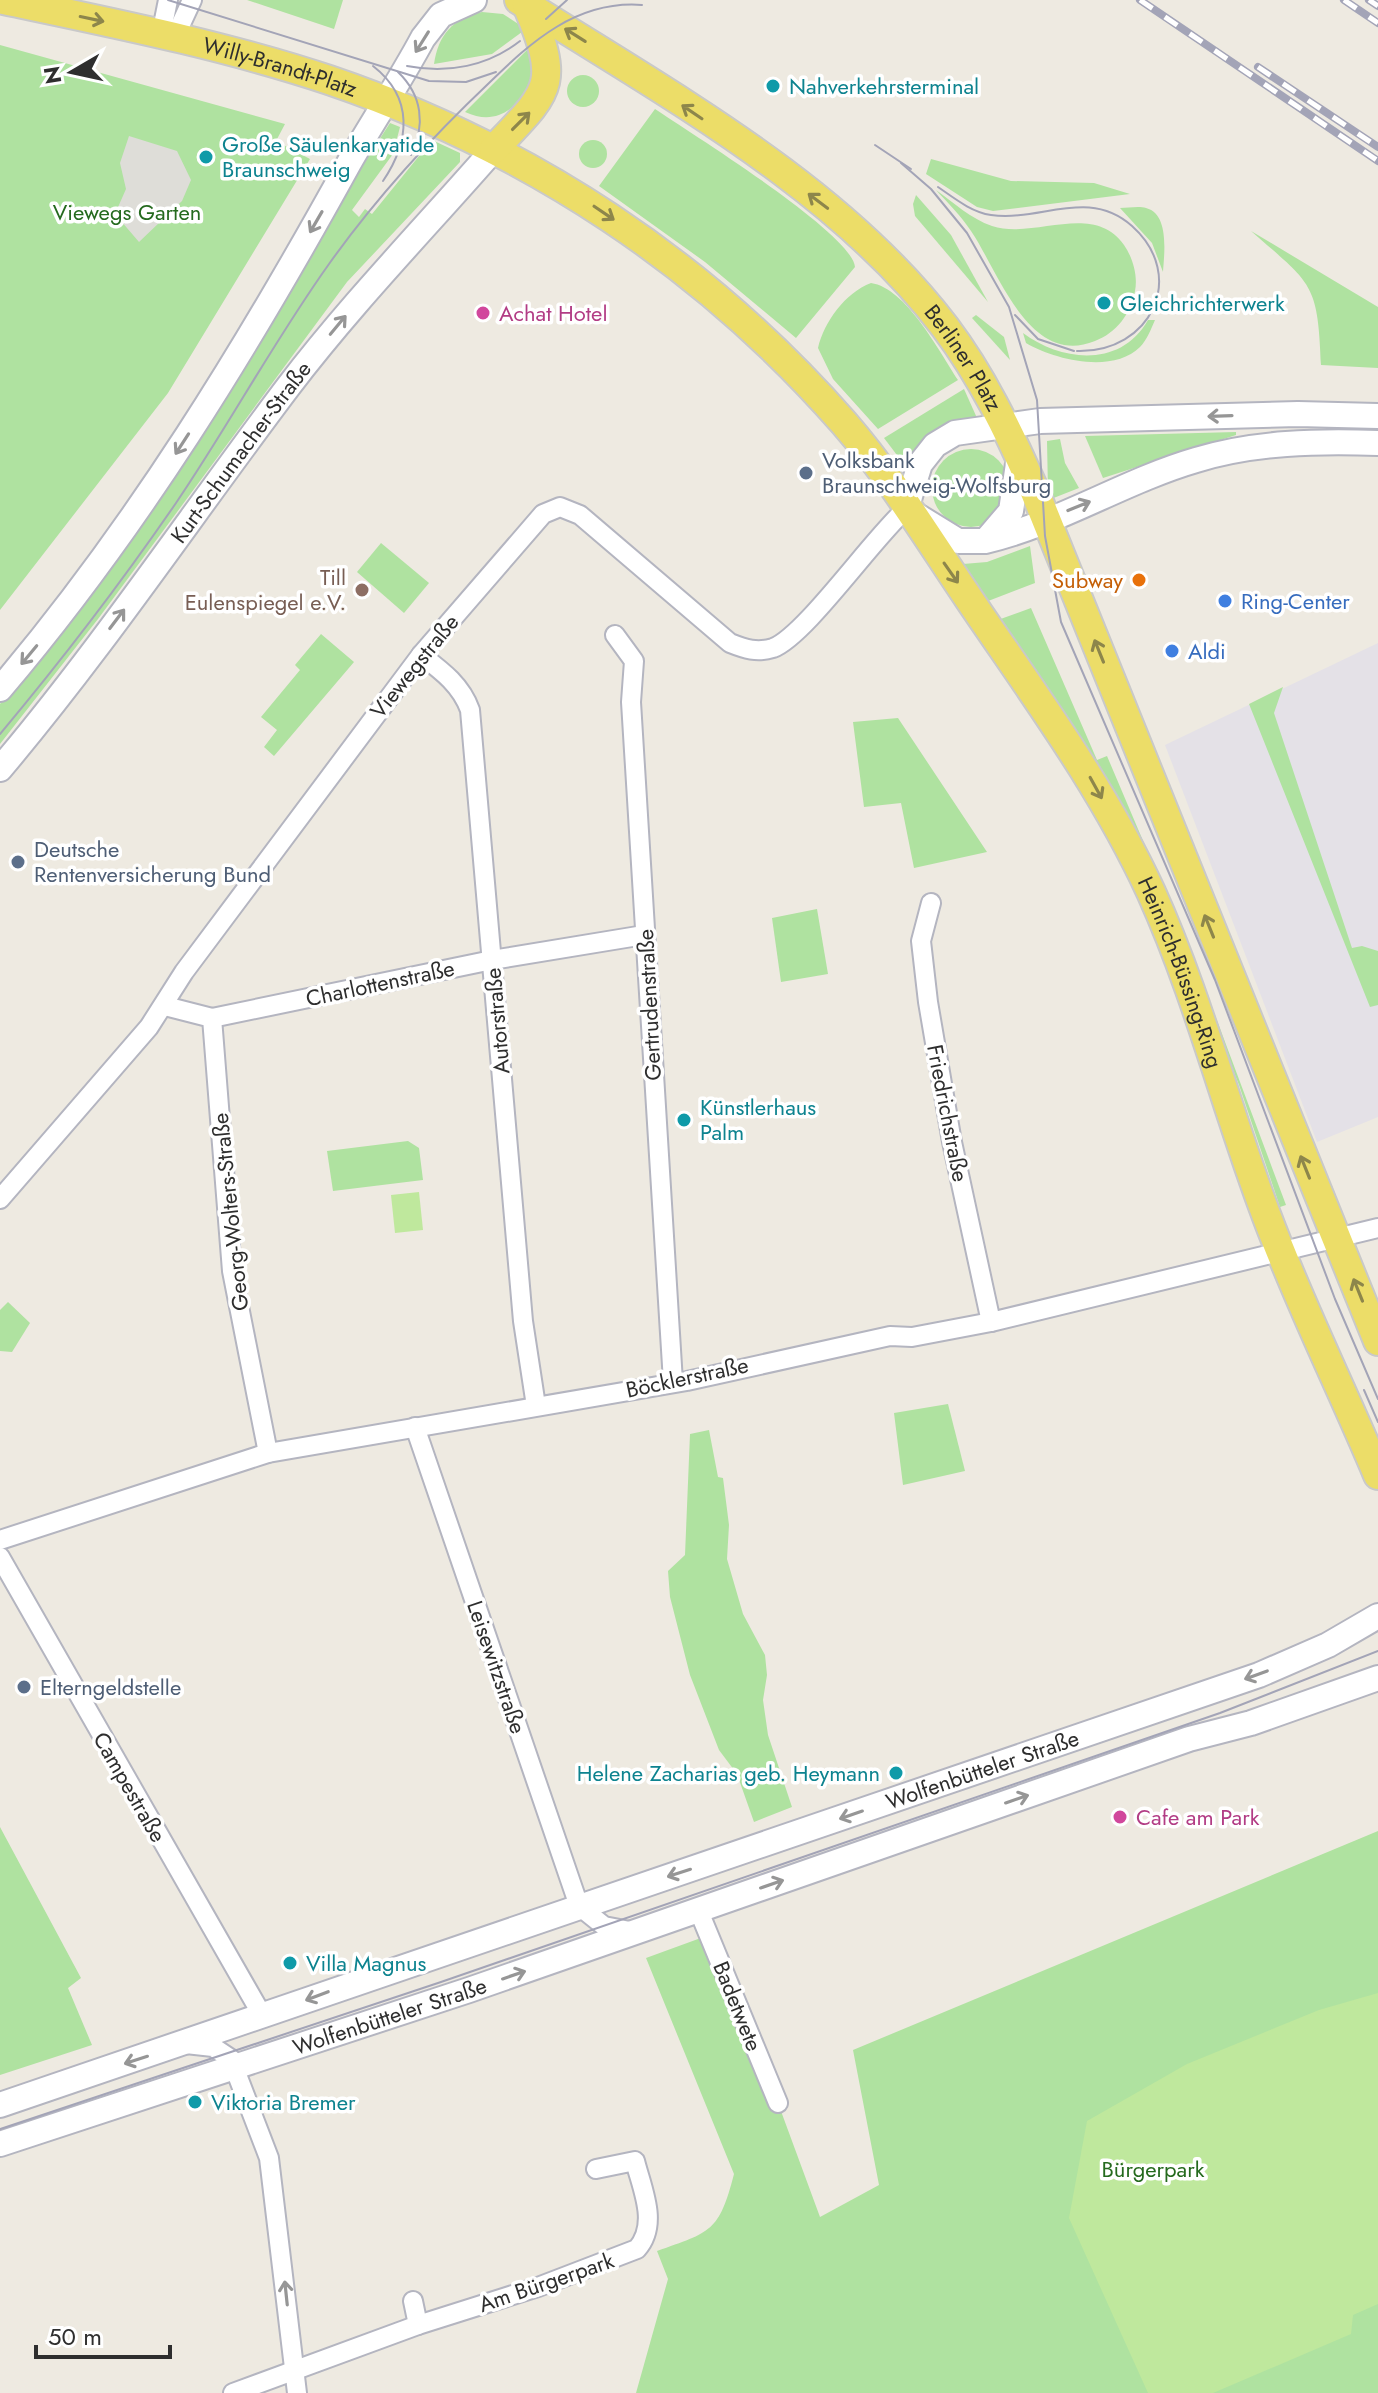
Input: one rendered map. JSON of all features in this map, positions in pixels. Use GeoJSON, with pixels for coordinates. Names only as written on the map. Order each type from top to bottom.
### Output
{"type":"FeatureCollection","features":[{"type":"Feature","properties":{"kind":"main road","name":"Willy-Brandt-Platz"},"geometry":{"type":"LineString","coordinates":[[4,0],[168,37],[314,75],[385,101],[538,171],[663,254],[758,333],[848,428],[906,509]]}},
{"type":"Feature","properties":{"kind":"main road","name":"Willy-Brandt-Platz"},"geometry":{"type":"LineString","coordinates":[[0,689],[85,583],[170,463],[258,322],[433,24],[451,8],[474,0]]}},
{"type":"Feature","properties":{"kind":"main road","name":"Berliner Platz"},"geometry":{"type":"LineString","coordinates":[[523,3],[622,65],[825,206],[876,251],[945,327],[1004,424],[1298,414],[1378,416]]}},
{"type":"Feature","properties":{"kind":"main road"},"geometry":{"type":"LineString","coordinates":[[494,149],[533,109],[544,92],[545,57],[523,3]]}},
{"type":"Feature","properties":{"kind":"main road","name":"Kurt-Schumacher-Straße"},"geometry":{"type":"LineString","coordinates":[[0,769],[120,616],[289,385],[337,326],[494,149]]}},
{"type":"Feature","properties":{"kind":"main road"},"geometry":{"type":"LineString","coordinates":[[1004,424],[955,433],[935,445],[920,464],[906,509],[958,541],[985,541],[1197,459],[1262,447],[1332,442],[1378,443]]}},
{"type":"Feature","properties":{"kind":"main road","name":"Heinrich-Büssing-Ring"},"geometry":{"type":"LineString","coordinates":[[1004,424],[1378,1341]]}},
{"type":"Feature","properties":{"kind":"main road"},"geometry":{"type":"LineString","coordinates":[[985,541],[1011,511],[1019,457]]}},
{"type":"Feature","properties":{"kind":"main road","name":"Heinrich-Büssing-Ring"},"geometry":{"type":"LineString","coordinates":[[906,509],[1062,732],[1142,874],[1192,992],[1281,1252],[1378,1475]]}},
{"type":"Feature","properties":{"kind":"main road","name":"Wolfenbütteler Straße"},"geometry":{"type":"LineString","coordinates":[[0,2105],[1259,1675],[1328,1645],[1378,1616]]}},
{"type":"Feature","properties":{"kind":"main road","name":"Wolfenbütteler Straße"},"geometry":{"type":"LineString","coordinates":[[0,2144],[236,2068],[1189,1739],[1251,1723],[1378,1678]]}},
{"type":"Feature","properties":{"kind":"street"},"geometry":{"type":"LineString","coordinates":[[168,0],[168,37]]}},
{"type":"Feature","properties":{"kind":"street","name":"Willy-Brandt-Platz"},"geometry":{"type":"LineString","coordinates":[[168,37],[192,0]]}},
{"type":"Feature","properties":{"kind":"street","name":"Viewegstraße"},"geometry":{"type":"LineString","coordinates":[[0,1199],[50,1145],[165,1006],[184,972],[421,655],[550,509],[570,509],[580,515],[730,643],[756,651],[779,645],[800,628],[888,525],[906,509]]}},
{"type":"Feature","properties":{"kind":"street","name":"Gertrudenstraße"},"geometry":{"type":"LineString","coordinates":[[615,635],[634,661],[631,702],[673,1382]]}},
{"type":"Feature","properties":{"kind":"street","name":"Autorstraße"},"geometry":{"type":"LineString","coordinates":[[421,655],[464,694],[470,710],[523,1321],[536,1406]]}},
{"type":"Feature","properties":{"kind":"street","name":"Friedrichstraße"},"geometry":{"type":"LineString","coordinates":[[931,903],[921,941],[928,1002],[952,1142],[991,1322]]}},
{"type":"Feature","properties":{"kind":"street","name":"Charlottenstraße"},"geometry":{"type":"LineString","coordinates":[[212,1018],[492,960],[644,935]]}},
{"type":"Feature","properties":{"kind":"street"},"geometry":{"type":"LineString","coordinates":[[165,1006],[212,1018]]}},
{"type":"Feature","properties":{"kind":"street","name":"Georg-Wolters-Straße"},"geometry":{"type":"LineString","coordinates":[[212,1018],[232,1271],[268,1453]]}},
{"type":"Feature","properties":{"kind":"street","name":"Böcklerstraße"},"geometry":{"type":"LineString","coordinates":[[0,1540],[268,1453],[673,1382],[890,1336],[912,1337],[991,1322],[1378,1228]]}},
{"type":"Feature","properties":{"kind":"street","name":"Leisewitzstraße"},"geometry":{"type":"LineString","coordinates":[[415,1427],[579,1906]]}},
{"type":"Feature","properties":{"kind":"street","name":"Campestraße"},"geometry":{"type":"LineString","coordinates":[[0,1557],[262,2015]]}},
{"type":"Feature","properties":{"kind":"street"},"geometry":{"type":"LineString","coordinates":[[579,1906],[604,1926],[635,1932]]}},
{"type":"Feature","properties":{"kind":"street","name":"Badetwete"},"geometry":{"type":"LineString","coordinates":[[698,1909],[778,2103]]}},
{"type":"Feature","properties":{"kind":"street"},"geometry":{"type":"LineString","coordinates":[[184,2044],[216,2048],[236,2068],[269,2158],[297,2393]]}},
{"type":"Feature","properties":{"kind":"street","name":"Am Bürgerpark"},"geometry":{"type":"LineString","coordinates":[[233,2393],[418,2325],[538,2287],[637,2249],[646,2238],[648,2217],[635,2161],[596,2169]]}},
{"type":"Feature","properties":{"kind":"street"},"geometry":{"type":"LineString","coordinates":[[413,2301],[418,2325]]}},
{"type":"Feature","properties":{"kind":"shaded area"},"geometry":{"type":"Polygon","coordinates":[[[129,136],[177,151],[191,180],[182,201],[139,242],[115,214],[126,189],[120,163],[129,136]]]}},
{"type":"Feature","properties":{"kind":"shaded area"},"geometry":{"type":"Polygon","coordinates":[[[1378,643],[1378,1117],[1317,1142],[1165,745],[1378,643]]]}},
{"type":"Feature","properties":{"kind":"green space"},"geometry":{"type":"Polygon","coordinates":[[[247,0],[343,0],[334,29],[247,0]]]}},
{"type":"Feature","properties":{"kind":"green space"},"geometry":{"type":"Polygon","coordinates":[[[482,12],[503,14],[526,29],[492,54],[434,64],[439,44],[449,29],[455,23],[482,12]]]}},
{"type":"Feature","properties":{"kind":"green space"},"geometry":{"type":"Polygon","coordinates":[[[534,43],[537,80],[515,105],[488,117],[465,112],[534,43]]]}},
{"type":"Feature","properties":{"kind":"green space","name":"Viewegs Garten"},"geometry":{"type":"Polygon","coordinates":[[[0,45],[285,124],[276,141],[310,159],[168,393],[0,610],[0,45]]]}},
{"type":"Feature","properties":{"kind":"green space"},"geometry":{"type":"Polygon","coordinates":[[[583,75],[594,80],[599,91],[594,102],[583,107],[572,102],[567,91],[572,80],[583,75]]]}},
{"type":"Feature","properties":{"kind":"green space"},"geometry":{"type":"Polygon","coordinates":[[[655,109],[767,184],[828,232],[847,252],[855,267],[796,338],[705,262],[599,186],[655,109]]]}},
{"type":"Feature","properties":{"kind":"green space"},"geometry":{"type":"Polygon","coordinates":[[[390,123],[400,127],[393,154],[352,210],[359,217],[365,209],[372,214],[432,140],[460,153],[460,162],[347,282],[98,619],[0,744],[0,704],[78,608],[390,123]]]}},
{"type":"Feature","properties":{"kind":"green space"},"geometry":{"type":"Polygon","coordinates":[[[593,140],[603,144],[607,154],[603,164],[593,168],[583,164],[579,154],[583,144],[593,140]]]}},
{"type":"Feature","properties":{"kind":"green space"},"geometry":{"type":"Polygon","coordinates":[[[931,159],[1011,181],[1094,183],[1130,194],[993,211],[977,207],[926,174],[931,159]]]}},
{"type":"Feature","properties":{"kind":"green space"},"geometry":{"type":"Polygon","coordinates":[[[936,190],[970,215],[992,226],[1026,229],[1080,223],[1096,225],[1111,232],[1127,250],[1135,273],[1135,291],[1126,315],[1116,328],[1095,341],[1072,346],[1052,341],[1034,329],[1019,312],[971,231],[936,190]]]}},
{"type":"Feature","properties":{"kind":"green space"},"geometry":{"type":"Polygon","coordinates":[[[916,195],[951,235],[988,302],[915,216],[913,204],[916,195]]]}},
{"type":"Feature","properties":{"kind":"green space"},"geometry":{"type":"Polygon","coordinates":[[[1120,208],[1146,208],[1159,218],[1164,236],[1163,272],[1152,243],[1120,208]]]}},
{"type":"Feature","properties":{"kind":"green space"},"geometry":{"type":"Polygon","coordinates":[[[1251,231],[1378,307],[1378,368],[1321,365],[1317,316],[1307,286],[1287,262],[1251,231]]]}},
{"type":"Feature","properties":{"kind":"green space"},"geometry":{"type":"Polygon","coordinates":[[[871,283],[884,287],[909,308],[958,380],[878,429],[833,379],[818,348],[825,328],[844,301],[871,283]]]}},
{"type":"Feature","properties":{"kind":"green space"},"geometry":{"type":"Polygon","coordinates":[[[976,315],[1004,337],[1010,360],[972,318],[976,315]]]}},
{"type":"Feature","properties":{"kind":"green space"},"geometry":{"type":"Polygon","coordinates":[[[1148,320],[1155,320],[1140,347],[1129,355],[1100,362],[1052,355],[1026,343],[1023,333],[1055,350],[1090,355],[1107,353],[1123,346],[1136,336],[1148,320]]]}},
{"type":"Feature","properties":{"kind":"green space"},"geometry":{"type":"Polygon","coordinates":[[[964,389],[977,418],[909,465],[903,463],[884,438],[964,389]]]}},
{"type":"Feature","properties":{"kind":"green space"},"geometry":{"type":"Polygon","coordinates":[[[1236,432],[1236,435],[1103,478],[1085,436],[1236,432]]]}},
{"type":"Feature","properties":{"kind":"green space"},"geometry":{"type":"Polygon","coordinates":[[[1060,439],[1065,463],[1079,488],[1051,499],[1048,491],[1047,441],[1060,439]]]}},
{"type":"Feature","properties":{"kind":"green space"},"geometry":{"type":"Polygon","coordinates":[[[971,449],[986,452],[1003,466],[1010,488],[1007,503],[993,520],[971,527],[956,524],[939,510],[932,488],[935,473],[949,456],[971,449]]]}},
{"type":"Feature","properties":{"kind":"green space"},"geometry":{"type":"Polygon","coordinates":[[[381,543],[429,583],[404,613],[357,572],[381,543]]]}},
{"type":"Feature","properties":{"kind":"green space"},"geometry":{"type":"Polygon","coordinates":[[[1030,546],[1035,583],[983,603],[959,567],[987,562],[1030,546]]]}},
{"type":"Feature","properties":{"kind":"green space"},"geometry":{"type":"Polygon","coordinates":[[[1031,608],[1097,760],[1107,756],[1200,975],[1286,1205],[1280,1207],[1239,1085],[1195,974],[995,621],[1031,608]]]}},
{"type":"Feature","properties":{"kind":"green space"},"geometry":{"type":"Polygon","coordinates":[[[321,634],[354,662],[274,756],[264,747],[277,730],[261,717],[300,670],[295,665],[321,634]]]}},
{"type":"Feature","properties":{"kind":"green space"},"geometry":{"type":"Polygon","coordinates":[[[1283,687],[1274,713],[1352,948],[1362,946],[1378,951],[1378,1005],[1370,1007],[1249,704],[1283,687]]]}},
{"type":"Feature","properties":{"kind":"green space"},"geometry":{"type":"Polygon","coordinates":[[[898,718],[987,852],[914,868],[901,803],[864,807],[853,722],[898,718]]]}},
{"type":"Feature","properties":{"kind":"green space"},"geometry":{"type":"Polygon","coordinates":[[[817,909],[828,974],[781,982],[772,918],[817,909]]]}},
{"type":"Feature","properties":{"kind":"green space"},"geometry":{"type":"Polygon","coordinates":[[[408,1141],[419,1148],[423,1180],[333,1191],[327,1151],[408,1141]]]}},
{"type":"Feature","properties":{"kind":"green space"},"geometry":{"type":"Polygon","coordinates":[[[419,1192],[423,1230],[395,1233],[391,1195],[419,1192]]]}},
{"type":"Feature","properties":{"kind":"green space"},"geometry":{"type":"Polygon","coordinates":[[[8,1302],[30,1323],[12,1352],[0,1351],[0,1310],[8,1302]]]}},
{"type":"Feature","properties":{"kind":"green space"},"geometry":{"type":"Polygon","coordinates":[[[948,1404],[965,1471],[903,1485],[894,1413],[948,1404]]]}},
{"type":"Feature","properties":{"kind":"green space"},"geometry":{"type":"Polygon","coordinates":[[[709,1430],[718,1477],[723,1478],[729,1525],[727,1559],[743,1614],[765,1655],[767,1675],[763,1700],[768,1735],[792,1807],[754,1822],[737,1774],[719,1750],[690,1675],[670,1597],[668,1571],[685,1555],[690,1434],[709,1430]]]}},
{"type":"Feature","properties":{"kind":"green space"},"geometry":{"type":"Polygon","coordinates":[[[0,1827],[81,1978],[68,1988],[92,2045],[0,2075],[0,1827]]]}},
{"type":"Feature","properties":{"kind":"green space","name":"Bürgerpark"},"geometry":{"type":"Polygon","coordinates":[[[1378,1831],[1378,2393],[636,2393],[668,2279],[657,2251],[690,2239],[710,2227],[723,2208],[734,2174],[646,1958],[709,1935],[778,2103],[820,2217],[879,2185],[853,2050],[1378,1831]]]}},
{"type":"Feature","properties":{"kind":"green space"},"geometry":{"type":"Polygon","coordinates":[[[1378,1993],[1378,2304],[1353,2315],[1351,2334],[1213,2393],[1148,2393],[1069,2218],[1087,2121],[1187,2064],[1319,2010],[1378,1993]]]}},
{"type":"Feature","properties":{"kind":"tram line"},"geometry":{"type":"LineString","coordinates":[[168,0],[429,81],[466,82],[496,72]]}},
{"type":"Feature","properties":{"kind":"tram line"},"geometry":{"type":"LineString","coordinates":[[546,19],[567,0]]}},
{"type":"Feature","properties":{"kind":"tram line"},"geometry":{"type":"LineString","coordinates":[[0,734],[134,562],[196,473],[309,293],[405,169],[467,104],[539,39],[576,17],[597,9],[642,5]]}},
{"type":"Feature","properties":{"kind":"tram line"},"geometry":{"type":"LineString","coordinates":[[407,66],[437,69],[467,66],[495,57],[520,41]]}},
{"type":"Feature","properties":{"kind":"tram line"},"geometry":{"type":"LineString","coordinates":[[373,66],[396,92],[404,120],[399,151],[383,181]]}},
{"type":"Feature","properties":{"kind":"tram line"},"geometry":{"type":"LineString","coordinates":[[398,72],[412,90],[419,111],[419,133],[411,155]]}},
{"type":"Feature","properties":{"kind":"tram line"},"geometry":{"type":"LineString","coordinates":[[875,145],[911,169]]}},
{"type":"Feature","properties":{"kind":"tram line"},"geometry":{"type":"LineString","coordinates":[[901,163],[931,189],[967,233],[1009,307],[1037,400],[1045,536],[1061,622],[1215,980],[1335,1299],[1378,1399]]}},
{"type":"Feature","properties":{"kind":"tram line"},"geometry":{"type":"LineString","coordinates":[[938,187],[970,208],[991,215],[1010,216],[1081,207],[1098,209],[1132,226],[1149,246],[1157,267],[1159,288],[1153,308],[1142,326],[1125,339],[1103,348],[1077,351]]}},
{"type":"Feature","properties":{"kind":"tram line"},"geometry":{"type":"LineString","coordinates":[[1015,315],[1038,339],[1074,351]]}},
{"type":"Feature","properties":{"kind":"tram line"},"geometry":{"type":"LineString","coordinates":[[1364,1390],[1378,1422]]}},
{"type":"Feature","properties":{"kind":"tram line"},"geometry":{"type":"LineString","coordinates":[[0,2129],[441,1982],[1220,1713],[1378,1651]]}},
{"type":"Feature","properties":{"kind":"railway"},"geometry":{"type":"LineString","coordinates":[[1140,0],[1378,161]]}},
{"type":"Feature","properties":{"kind":"railway"},"geometry":{"type":"LineString","coordinates":[[1344,0],[1378,23]]}},
{"type":"Feature","properties":{"kind":"railway"},"geometry":{"type":"LineString","coordinates":[[1369,0],[1378,6]]}},
{"type":"Feature","properties":{"kind":"railway"},"geometry":{"type":"LineString","coordinates":[[1258,67],[1378,147]]}},
{"type":"Feature","properties":{"kind":"place","name":"Nahverkehrsterminal"},"geometry":{"type":"Point","coordinates":[773,86]}},
{"type":"Feature","properties":{"kind":"place","name":"Große Säulenkaryatide Braunschweig"},"geometry":{"type":"Point","coordinates":[206,157]}},
{"type":"Feature","properties":{"kind":"place","name":"Gleichrichterwerk"},"geometry":{"type":"Point","coordinates":[1104,303]}},
{"type":"Feature","properties":{"kind":"place","name":"Achat Hotel"},"geometry":{"type":"Point","coordinates":[483,313]}},
{"type":"Feature","properties":{"kind":"place","name":"Volksbank Braunschweig-Wolfsburg"},"geometry":{"type":"Point","coordinates":[806,473]}},
{"type":"Feature","properties":{"kind":"place","name":"Subway"},"geometry":{"type":"Point","coordinates":[1139,580]}},
{"type":"Feature","properties":{"kind":"place","name":"Till Eulenspiegel e.V."},"geometry":{"type":"Point","coordinates":[362,590]}},
{"type":"Feature","properties":{"kind":"place","name":"Ring-Center"},"geometry":{"type":"Point","coordinates":[1225,601]}},
{"type":"Feature","properties":{"kind":"place","name":"Aldi"},"geometry":{"type":"Point","coordinates":[1172,651]}},
{"type":"Feature","properties":{"kind":"place","name":"Deutsche Rentenversicherung Bund"},"geometry":{"type":"Point","coordinates":[18,862]}},
{"type":"Feature","properties":{"kind":"place","name":"Künstlerhaus Palm"},"geometry":{"type":"Point","coordinates":[684,1120]}},
{"type":"Feature","properties":{"kind":"place","name":"Elterngeldstelle"},"geometry":{"type":"Point","coordinates":[24,1687]}},
{"type":"Feature","properties":{"kind":"place","name":"Helene Zacharias geb. Heymann"},"geometry":{"type":"Point","coordinates":[896,1773]}},
{"type":"Feature","properties":{"kind":"place","name":"Cafe am Park"},"geometry":{"type":"Point","coordinates":[1120,1817]}},
{"type":"Feature","properties":{"kind":"place","name":"Villa Magnus"},"geometry":{"type":"Point","coordinates":[290,1963]}},
{"type":"Feature","properties":{"kind":"place","name":"Viktoria Bremer"},"geometry":{"type":"Point","coordinates":[195,2102]}}]}
